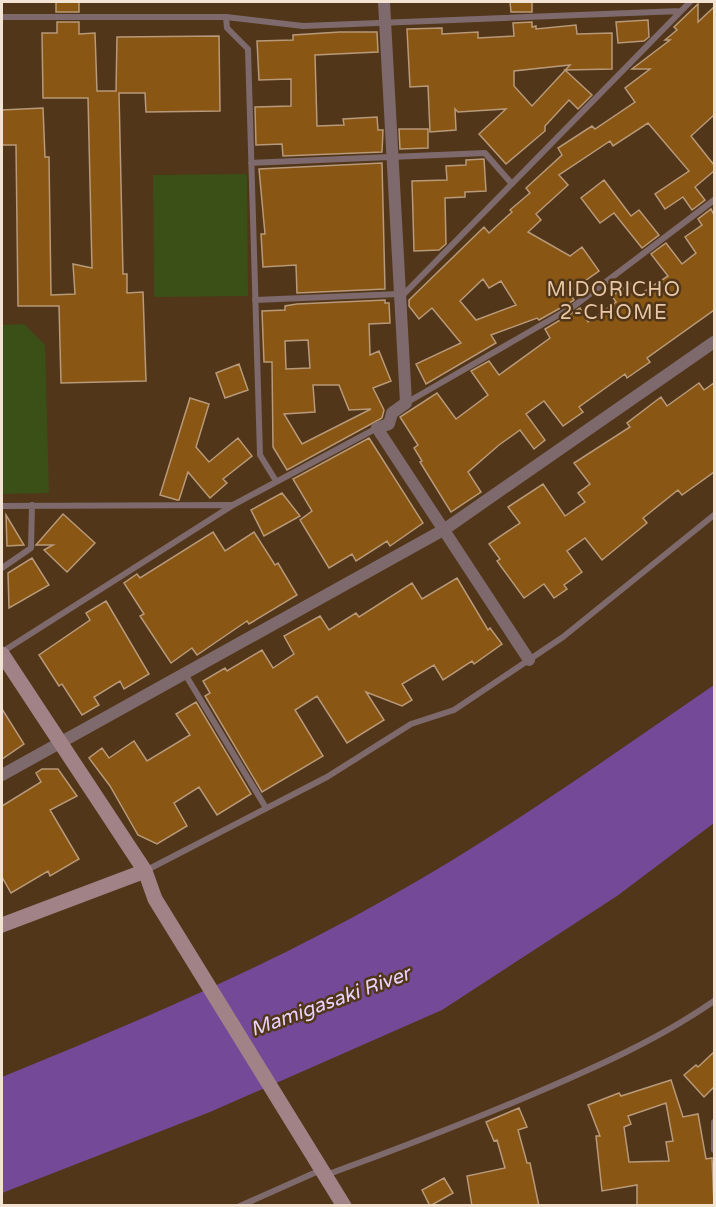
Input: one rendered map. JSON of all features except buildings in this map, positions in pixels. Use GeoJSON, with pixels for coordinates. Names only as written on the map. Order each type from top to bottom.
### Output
{"type":"FeatureCollection","features":[{"type":"Feature","properties":{"kind":"street"},"geometry":{"type":"LineString","coordinates":[[384,2],[406,403],[392,413],[389,424],[377,428],[529,660]]}},
{"type":"Feature","properties":{"kind":"street"},"geometry":{"type":"LineString","coordinates":[[2,775],[445,529],[714,342]]}},
{"type":"Feature","properties":{"kind":"street"},"geometry":{"type":"LineString","coordinates":[[2,653],[145,871],[155,899],[344,1206]]}},
{"type":"Feature","properties":{"kind":"street"},"geometry":{"type":"LineString","coordinates":[[2,925],[145,871]]}},
{"type":"Feature","properties":{"kind":"lane"},"geometry":{"type":"LineString","coordinates":[[255,300],[399,296],[690,2]]}},
{"type":"Feature","properties":{"kind":"lane"},"geometry":{"type":"LineString","coordinates":[[2,17],[226,17],[303,26],[681,11]]}},
{"type":"Feature","properties":{"kind":"lane"},"geometry":{"type":"LineString","coordinates":[[226,17],[227,28],[248,49],[260,455],[276,481]]}},
{"type":"Feature","properties":{"kind":"lane"},"geometry":{"type":"LineString","coordinates":[[251,163],[485,153],[512,184]]}},
{"type":"Feature","properties":{"kind":"lane"},"geometry":{"type":"LineString","coordinates":[[406,403],[574,306],[714,200]]}},
{"type":"Feature","properties":{"kind":"lane"},"geometry":{"type":"LineString","coordinates":[[2,653],[233,505],[377,428]]}},
{"type":"Feature","properties":{"kind":"lane"},"geometry":{"type":"LineString","coordinates":[[2,568],[31,548],[32,505]]}},
{"type":"Feature","properties":{"kind":"lane"},"geometry":{"type":"LineString","coordinates":[[2,506],[233,505]]}},
{"type":"Feature","properties":{"kind":"lane"},"geometry":{"type":"LineString","coordinates":[[145,871],[327,777],[411,724],[454,711],[563,637],[714,515]]}},
{"type":"Feature","properties":{"kind":"lane"},"geometry":{"type":"LineString","coordinates":[[185,674],[266,808]]}},
{"type":"Feature","properties":{"kind":"lane"},"geometry":{"type":"LineString","coordinates":[[240,1206],[323,1173],[433,1137],[602,1065],[694,1015],[714,1001]]}},
{"type":"Feature","properties":{"kind":"lane"},"geometry":{"type":"LineString","coordinates":[[714,1122],[714,1150]]}},
{"type":"Feature","properties":{"kind":"green space"},"geometry":{"type":"Polygon","coordinates":[[[247,174],[248,296],[154,297],[153,175],[247,174]]]}},
{"type":"Feature","properties":{"kind":"green space"},"geometry":{"type":"Polygon","coordinates":[[[24,324],[45,345],[49,493],[2,494],[2,325],[24,324]]]}},
{"type":"Feature","properties":{"kind":"water","name":"Mamigasaki River"},"geometry":{"type":"Polygon","coordinates":[[[714,685],[714,823],[617,896],[442,1010],[210,1112],[2,1193],[2,1077],[99,1037],[244,972],[384,900],[469,850],[714,685]]]}},
{"type":"Feature","properties":{"kind":"district","name":"MIDORICHO 2-CHOME"},"geometry":{"type":"Point","coordinates":[614,300]}}]}
